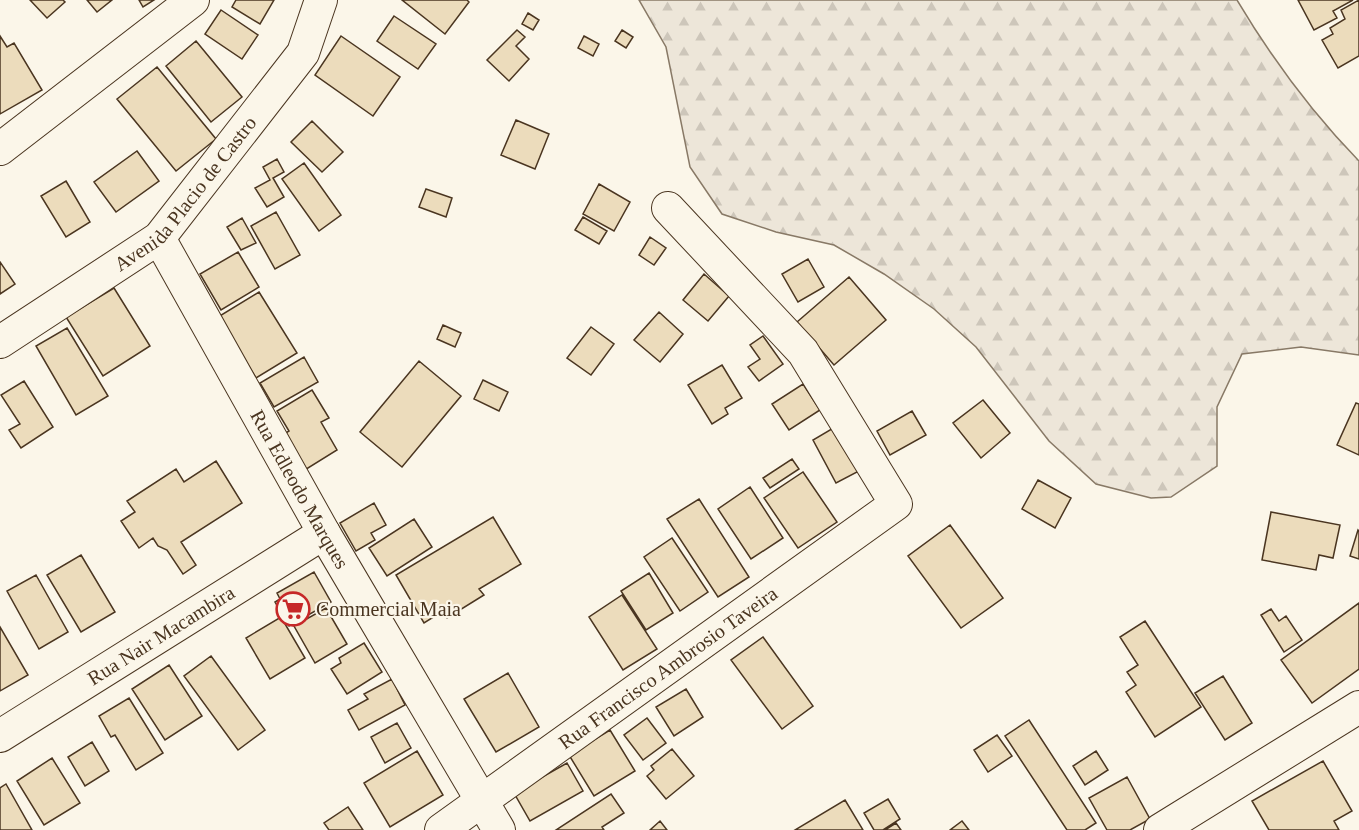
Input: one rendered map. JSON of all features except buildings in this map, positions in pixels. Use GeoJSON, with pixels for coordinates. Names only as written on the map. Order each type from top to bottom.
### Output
{"type":"FeatureCollection","features":[{"type":"Feature","properties":{"kind":"street"},"geometry":{"type":"LineString","coordinates":[[0,149],[193,0]]}},
{"type":"Feature","properties":{"kind":"street","name":"Avenida Placio de Castro"},"geometry":{"type":"LineString","coordinates":[[0,342],[159,238],[303,52],[321,0]]}},
{"type":"Feature","properties":{"kind":"street","name":"Rua Francisco Ambrosio Taveira"},"geometry":{"type":"LineString","coordinates":[[441,830],[896,504],[803,352],[668,208]]}},
{"type":"Feature","properties":{"kind":"street","name":"Rua Edleodo Marques"},"geometry":{"type":"LineString","coordinates":[[159,238],[324,533],[499,830]]}},
{"type":"Feature","properties":{"kind":"street","name":"Rua Nair Macambira"},"geometry":{"type":"LineString","coordinates":[[0,736],[324,533]]}},
{"type":"Feature","properties":{"kind":"street"},"geometry":{"type":"LineString","coordinates":[[1160,830],[1359,707]]}},
{"type":"Feature","properties":{"kind":"green space"},"geometry":{"type":"Polygon","coordinates":[[[639,0],[1237,0],[1293,84],[1359,161],[1359,355],[1301,347],[1242,354],[1217,407],[1217,466],[1171,497],[1151,498],[1096,484],[1049,441],[976,347],[934,309],[884,274],[834,245],[776,232],[722,214],[690,167],[666,47],[639,0]]]}},
{"type":"Feature","properties":{"kind":"place","name":"Commercial Maia"},"geometry":{"type":"Point","coordinates":[293,609]}}]}
